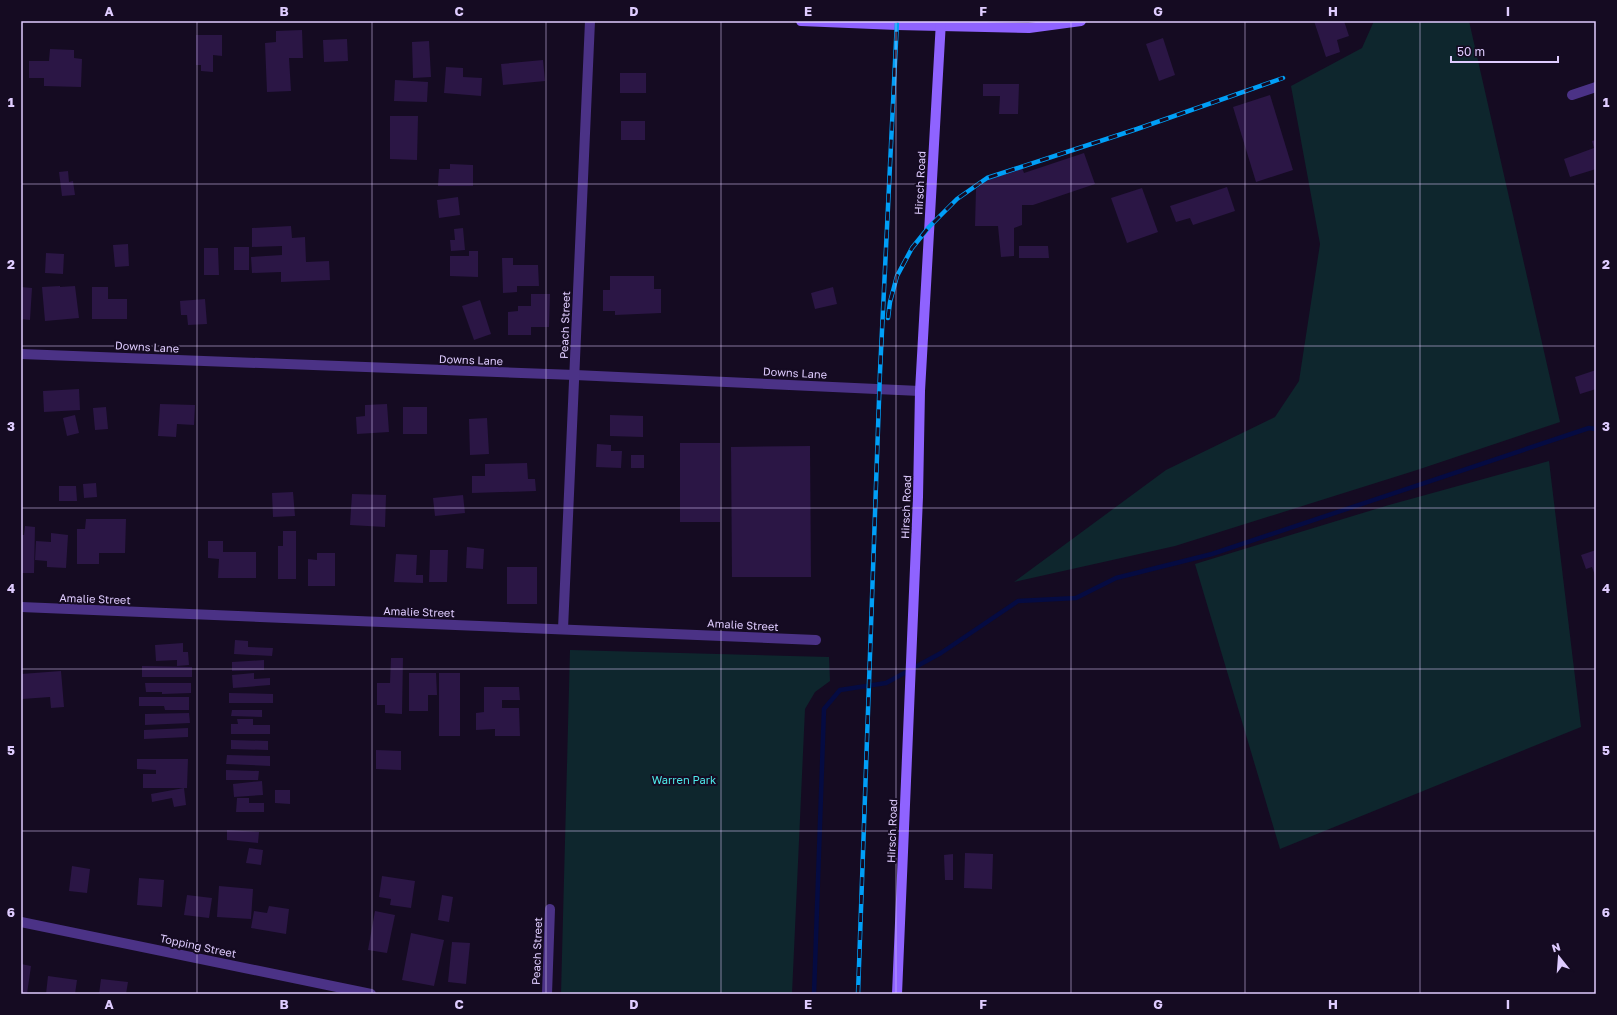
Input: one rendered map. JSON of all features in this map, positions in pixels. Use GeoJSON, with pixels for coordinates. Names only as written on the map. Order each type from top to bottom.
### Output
{"type":"FeatureCollection","features":[{"type":"Feature","properties":{"kind":"main road"},"geometry":{"type":"LineString","coordinates":[[801,21],[941,24],[1028,28],[1081,21]]}},
{"type":"Feature","properties":{"kind":"main road","name":"Hirsch Road"},"geometry":{"type":"LineString","coordinates":[[897,994],[912,656],[920,391],[941,24]]}},
{"type":"Feature","properties":{"kind":"street","name":"Peach Street"},"geometry":{"type":"LineString","coordinates":[[563,629],[590,21]]}},
{"type":"Feature","properties":{"kind":"street"},"geometry":{"type":"LineString","coordinates":[[1572,95],[1596,87]]}},
{"type":"Feature","properties":{"kind":"street","name":"Downs Lane"},"geometry":{"type":"LineString","coordinates":[[21,354],[575,375],[920,391]]}},
{"type":"Feature","properties":{"kind":"street","name":"Amalie Street"},"geometry":{"type":"LineString","coordinates":[[21,607],[816,640]]}},
{"type":"Feature","properties":{"kind":"street","name":"Peach Street"},"geometry":{"type":"LineString","coordinates":[[547,994],[550,909]]}},
{"type":"Feature","properties":{"kind":"street","name":"Topping Street"},"geometry":{"type":"LineString","coordinates":[[21,922],[370,994]]}},
{"type":"Feature","properties":{"kind":"green space"},"geometry":{"type":"Polygon","coordinates":[[[1374,21],[1469,21],[1560,422],[1417,470],[1175,546],[1014,582],[1166,470],[1275,417],[1299,381],[1320,244],[1291,86],[1362,48],[1374,21]]]}},
{"type":"Feature","properties":{"kind":"green space"},"geometry":{"type":"Polygon","coordinates":[[[1549,461],[1581,727],[1280,849],[1195,564],[1389,505],[1549,461]]]}},
{"type":"Feature","properties":{"kind":"green space","name":"Warren Park"},"geometry":{"type":"Polygon","coordinates":[[[570,650],[829,657],[830,681],[815,692],[805,709],[792,994],[561,994],[570,650]]]}},
{"type":"Feature","properties":{"kind":"building"},"geometry":{"type":"Polygon","coordinates":[[[1314,21],[1344,21],[1349,36],[1337,40],[1340,52],[1326,57],[1314,21]]]}},
{"type":"Feature","properties":{"kind":"building"},"geometry":{"type":"Polygon","coordinates":[[[302,30],[303,58],[289,58],[291,91],[267,92],[265,43],[276,42],[276,31],[302,30]]]}},
{"type":"Feature","properties":{"kind":"building"},"geometry":{"type":"Polygon","coordinates":[[[196,35],[222,35],[222,56],[213,55],[213,72],[201,71],[201,65],[196,65],[196,35]]]}},
{"type":"Feature","properties":{"kind":"building"},"geometry":{"type":"Polygon","coordinates":[[[1163,38],[1175,75],[1159,81],[1146,44],[1163,38]]]}},
{"type":"Feature","properties":{"kind":"building"},"geometry":{"type":"Polygon","coordinates":[[[347,39],[348,61],[324,62],[323,40],[347,39]]]}},
{"type":"Feature","properties":{"kind":"building"},"geometry":{"type":"Polygon","coordinates":[[[429,41],[431,77],[413,78],[412,42],[429,41]]]}},
{"type":"Feature","properties":{"kind":"building"},"geometry":{"type":"Polygon","coordinates":[[[50,49],[74,50],[74,58],[82,59],[81,87],[44,86],[44,78],[29,78],[29,61],[49,61],[50,49]]]}},
{"type":"Feature","properties":{"kind":"building"},"geometry":{"type":"Polygon","coordinates":[[[543,60],[545,81],[503,85],[501,64],[543,60]]]}},
{"type":"Feature","properties":{"kind":"building"},"geometry":{"type":"Polygon","coordinates":[[[446,67],[463,68],[463,77],[482,78],[481,96],[444,93],[446,67]]]}},
{"type":"Feature","properties":{"kind":"building"},"geometry":{"type":"Polygon","coordinates":[[[620,73],[646,73],[646,93],[620,93],[620,73]]]}},
{"type":"Feature","properties":{"kind":"building"},"geometry":{"type":"Polygon","coordinates":[[[395,80],[428,82],[427,102],[394,101],[395,80]]]}},
{"type":"Feature","properties":{"kind":"building"},"geometry":{"type":"Polygon","coordinates":[[[983,84],[1019,84],[1018,114],[999,114],[1000,96],[983,96],[983,84]]]}},
{"type":"Feature","properties":{"kind":"building"},"geometry":{"type":"Polygon","coordinates":[[[1270,95],[1293,170],[1256,182],[1233,107],[1270,95]]]}},
{"type":"Feature","properties":{"kind":"building"},"geometry":{"type":"Polygon","coordinates":[[[390,116],[418,116],[417,160],[390,159],[390,116]]]}},
{"type":"Feature","properties":{"kind":"building"},"geometry":{"type":"Polygon","coordinates":[[[621,121],[645,121],[645,140],[621,140],[621,121]]]}},
{"type":"Feature","properties":{"kind":"building"},"geometry":{"type":"Polygon","coordinates":[[[1596,140],[1596,169],[1570,177],[1564,159],[1594,148],[1592,141],[1596,140]]]}},
{"type":"Feature","properties":{"kind":"building"},"geometry":{"type":"Polygon","coordinates":[[[1084,153],[1095,184],[1033,205],[1022,205],[1022,225],[1014,228],[1014,256],[1001,257],[998,226],[975,226],[976,189],[988,180],[1022,168],[1024,173],[1084,153]]]}},
{"type":"Feature","properties":{"kind":"building"},"geometry":{"type":"Polygon","coordinates":[[[450,164],[473,165],[473,186],[438,186],[439,169],[450,169],[450,164]]]}},
{"type":"Feature","properties":{"kind":"building"},"geometry":{"type":"Polygon","coordinates":[[[68,171],[69,182],[73,181],[75,195],[62,196],[59,172],[68,171]]]}},
{"type":"Feature","properties":{"kind":"building"},"geometry":{"type":"Polygon","coordinates":[[[1227,187],[1235,211],[1193,225],[1190,218],[1176,222],[1170,206],[1227,187]]]}},
{"type":"Feature","properties":{"kind":"building"},"geometry":{"type":"Polygon","coordinates":[[[1142,188],[1158,232],[1127,243],[1111,198],[1142,188]]]}},
{"type":"Feature","properties":{"kind":"building"},"geometry":{"type":"Polygon","coordinates":[[[458,197],[460,215],[439,218],[437,200],[458,197]]]}},
{"type":"Feature","properties":{"kind":"building"},"geometry":{"type":"Polygon","coordinates":[[[291,226],[292,238],[305,237],[306,262],[329,261],[330,280],[281,282],[281,272],[252,273],[251,257],[282,255],[282,246],[252,247],[252,228],[291,226]]]}},
{"type":"Feature","properties":{"kind":"building"},"geometry":{"type":"Polygon","coordinates":[[[463,228],[465,250],[451,251],[450,240],[455,240],[454,229],[463,228]]]}},
{"type":"Feature","properties":{"kind":"building"},"geometry":{"type":"Polygon","coordinates":[[[128,244],[129,266],[115,267],[113,245],[128,244]]]}},
{"type":"Feature","properties":{"kind":"building"},"geometry":{"type":"Polygon","coordinates":[[[1019,246],[1048,246],[1049,258],[1019,258],[1019,246]]]}},
{"type":"Feature","properties":{"kind":"building"},"geometry":{"type":"Polygon","coordinates":[[[234,247],[249,247],[249,270],[234,270],[234,247]]]}},
{"type":"Feature","properties":{"kind":"building"},"geometry":{"type":"Polygon","coordinates":[[[204,248],[218,248],[219,275],[204,275],[204,248]]]}},
{"type":"Feature","properties":{"kind":"building"},"geometry":{"type":"Polygon","coordinates":[[[469,251],[478,251],[478,277],[450,276],[450,256],[469,256],[469,251]]]}},
{"type":"Feature","properties":{"kind":"building"},"geometry":{"type":"Polygon","coordinates":[[[46,253],[64,254],[63,274],[45,273],[46,253]]]}},
{"type":"Feature","properties":{"kind":"building"},"geometry":{"type":"Polygon","coordinates":[[[502,258],[513,258],[513,265],[538,265],[539,286],[517,286],[517,292],[503,293],[502,258]]]}},
{"type":"Feature","properties":{"kind":"building"},"geometry":{"type":"Polygon","coordinates":[[[610,276],[654,276],[654,289],[661,289],[661,313],[615,315],[615,311],[603,311],[603,290],[610,290],[610,276]]]}},
{"type":"Feature","properties":{"kind":"building"},"geometry":{"type":"Polygon","coordinates":[[[75,286],[79,318],[45,321],[42,287],[75,286]]]}},
{"type":"Feature","properties":{"kind":"building"},"geometry":{"type":"Polygon","coordinates":[[[21,287],[32,288],[30,320],[21,319],[21,287]]]}},
{"type":"Feature","properties":{"kind":"building"},"geometry":{"type":"Polygon","coordinates":[[[92,287],[108,287],[108,299],[127,299],[127,319],[92,319],[92,287]]]}},
{"type":"Feature","properties":{"kind":"building"},"geometry":{"type":"Polygon","coordinates":[[[833,287],[837,304],[815,309],[811,293],[833,287]]]}},
{"type":"Feature","properties":{"kind":"building"},"geometry":{"type":"Polygon","coordinates":[[[531,294],[550,294],[549,327],[531,327],[531,335],[508,335],[508,312],[518,311],[518,306],[531,306],[531,294]]]}},
{"type":"Feature","properties":{"kind":"building"},"geometry":{"type":"Polygon","coordinates":[[[205,299],[207,324],[188,325],[187,315],[181,315],[180,301],[205,299]]]}},
{"type":"Feature","properties":{"kind":"building"},"geometry":{"type":"Polygon","coordinates":[[[480,300],[491,334],[474,340],[462,306],[480,300]]]}},
{"type":"Feature","properties":{"kind":"building"},"geometry":{"type":"Polygon","coordinates":[[[1596,370],[1596,389],[1580,394],[1575,377],[1596,370]]]}},
{"type":"Feature","properties":{"kind":"building"},"geometry":{"type":"Polygon","coordinates":[[[79,389],[80,410],[44,412],[43,391],[79,389]]]}},
{"type":"Feature","properties":{"kind":"building"},"geometry":{"type":"Polygon","coordinates":[[[160,404],[195,405],[194,425],[177,424],[176,437],[158,436],[160,404]]]}},
{"type":"Feature","properties":{"kind":"building"},"geometry":{"type":"Polygon","coordinates":[[[387,404],[389,432],[357,434],[356,417],[365,416],[365,405],[387,404]]]}},
{"type":"Feature","properties":{"kind":"building"},"geometry":{"type":"Polygon","coordinates":[[[106,407],[108,429],[95,430],[93,408],[106,407]]]}},
{"type":"Feature","properties":{"kind":"building"},"geometry":{"type":"Polygon","coordinates":[[[403,407],[427,407],[427,434],[403,434],[403,407]]]}},
{"type":"Feature","properties":{"kind":"building"},"geometry":{"type":"Polygon","coordinates":[[[75,415],[79,433],[67,436],[63,418],[75,415]]]}},
{"type":"Feature","properties":{"kind":"building"},"geometry":{"type":"Polygon","coordinates":[[[610,415],[643,416],[643,437],[610,436],[610,415]]]}},
{"type":"Feature","properties":{"kind":"building"},"geometry":{"type":"Polygon","coordinates":[[[487,418],[489,454],[470,455],[469,419],[487,418]]]}},
{"type":"Feature","properties":{"kind":"building"},"geometry":{"type":"Polygon","coordinates":[[[680,443],[720,443],[720,522],[680,522],[680,443]]]}},
{"type":"Feature","properties":{"kind":"building"},"geometry":{"type":"Polygon","coordinates":[[[597,444],[611,445],[611,451],[622,451],[621,468],[596,467],[597,444]]]}},
{"type":"Feature","properties":{"kind":"building"},"geometry":{"type":"Polygon","coordinates":[[[810,446],[811,577],[732,577],[731,447],[810,446]]]}},
{"type":"Feature","properties":{"kind":"building"},"geometry":{"type":"Polygon","coordinates":[[[631,455],[644,455],[644,468],[631,468],[631,455]]]}},
{"type":"Feature","properties":{"kind":"building"},"geometry":{"type":"Polygon","coordinates":[[[527,463],[528,479],[535,479],[536,491],[472,493],[472,476],[485,476],[485,464],[527,463]]]}},
{"type":"Feature","properties":{"kind":"building"},"geometry":{"type":"Polygon","coordinates":[[[96,483],[97,497],[84,498],[83,484],[96,483]]]}},
{"type":"Feature","properties":{"kind":"building"},"geometry":{"type":"Polygon","coordinates":[[[59,486],[76,486],[77,501],[59,501],[59,486]]]}},
{"type":"Feature","properties":{"kind":"building"},"geometry":{"type":"Polygon","coordinates":[[[293,492],[295,516],[273,517],[272,493],[293,492]]]}},
{"type":"Feature","properties":{"kind":"building"},"geometry":{"type":"Polygon","coordinates":[[[352,494],[386,495],[385,527],[350,525],[352,494]]]}},
{"type":"Feature","properties":{"kind":"building"},"geometry":{"type":"Polygon","coordinates":[[[463,495],[465,513],[435,516],[433,498],[463,495]]]}},
{"type":"Feature","properties":{"kind":"building"},"geometry":{"type":"Polygon","coordinates":[[[86,519],[126,519],[125,553],[99,553],[99,564],[77,564],[77,529],[85,529],[86,519]]]}},
{"type":"Feature","properties":{"kind":"building"},"geometry":{"type":"Polygon","coordinates":[[[25,526],[35,527],[34,573],[21,573],[21,535],[24,535],[25,526]]]}},
{"type":"Feature","properties":{"kind":"building"},"geometry":{"type":"Polygon","coordinates":[[[283,531],[296,531],[296,579],[278,579],[278,546],[283,546],[283,531]]]}},
{"type":"Feature","properties":{"kind":"building"},"geometry":{"type":"Polygon","coordinates":[[[51,533],[68,535],[66,568],[47,567],[47,561],[35,560],[36,541],[51,542],[51,533]]]}},
{"type":"Feature","properties":{"kind":"building"},"geometry":{"type":"Polygon","coordinates":[[[208,541],[223,541],[223,552],[256,552],[256,578],[218,578],[219,559],[208,558],[208,541]]]}},
{"type":"Feature","properties":{"kind":"building"},"geometry":{"type":"Polygon","coordinates":[[[467,547],[484,549],[483,569],[466,568],[467,547]]]}},
{"type":"Feature","properties":{"kind":"building"},"geometry":{"type":"Polygon","coordinates":[[[430,550],[448,550],[447,582],[429,582],[430,550]]]}},
{"type":"Feature","properties":{"kind":"building"},"geometry":{"type":"Polygon","coordinates":[[[1596,550],[1596,578],[1592,567],[1586,569],[1581,555],[1596,550]]]}},
{"type":"Feature","properties":{"kind":"building"},"geometry":{"type":"Polygon","coordinates":[[[317,553],[335,553],[335,586],[308,586],[308,559],[317,560],[317,553]]]}},
{"type":"Feature","properties":{"kind":"building"},"geometry":{"type":"Polygon","coordinates":[[[396,554],[417,555],[416,575],[423,575],[423,583],[394,582],[396,554]]]}},
{"type":"Feature","properties":{"kind":"building"},"geometry":{"type":"Polygon","coordinates":[[[507,567],[537,567],[537,604],[507,604],[507,567]]]}},
{"type":"Feature","properties":{"kind":"building"},"geometry":{"type":"Polygon","coordinates":[[[235,640],[248,641],[248,647],[273,648],[272,656],[234,654],[235,640]]]}},
{"type":"Feature","properties":{"kind":"building"},"geometry":{"type":"Polygon","coordinates":[[[183,643],[183,652],[188,652],[189,665],[177,666],[177,660],[156,661],[155,645],[183,643]]]}},
{"type":"Feature","properties":{"kind":"building"},"geometry":{"type":"Polygon","coordinates":[[[391,658],[403,658],[402,714],[385,713],[385,705],[377,705],[377,683],[390,683],[391,658]]]}},
{"type":"Feature","properties":{"kind":"building"},"geometry":{"type":"Polygon","coordinates":[[[264,660],[264,670],[232,671],[232,662],[264,660]]]}},
{"type":"Feature","properties":{"kind":"building"},"geometry":{"type":"Polygon","coordinates":[[[142,666],[192,667],[192,677],[142,677],[142,666]]]}},
{"type":"Feature","properties":{"kind":"building"},"geometry":{"type":"Polygon","coordinates":[[[61,671],[64,707],[51,708],[50,697],[22,699],[21,674],[61,671]]]}},
{"type":"Feature","properties":{"kind":"building"},"geometry":{"type":"Polygon","coordinates":[[[254,673],[254,679],[270,678],[270,685],[233,688],[232,675],[254,673]]]}},
{"type":"Feature","properties":{"kind":"building"},"geometry":{"type":"Polygon","coordinates":[[[409,673],[436,673],[437,695],[428,695],[428,711],[409,711],[409,673]]]}},
{"type":"Feature","properties":{"kind":"building"},"geometry":{"type":"Polygon","coordinates":[[[439,673],[460,673],[460,736],[439,736],[439,673]]]}},
{"type":"Feature","properties":{"kind":"building"},"geometry":{"type":"Polygon","coordinates":[[[145,683],[191,683],[191,693],[162,694],[162,692],[146,692],[145,683]]]}},
{"type":"Feature","properties":{"kind":"building"},"geometry":{"type":"Polygon","coordinates":[[[484,687],[519,687],[520,700],[502,700],[502,708],[519,708],[520,736],[495,736],[495,729],[476,730],[476,713],[484,712],[484,687]]]}},
{"type":"Feature","properties":{"kind":"building"},"geometry":{"type":"Polygon","coordinates":[[[229,693],[273,694],[273,703],[229,703],[229,693]]]}},
{"type":"Feature","properties":{"kind":"building"},"geometry":{"type":"Polygon","coordinates":[[[139,697],[189,697],[189,710],[165,710],[164,706],[139,706],[139,697]]]}},
{"type":"Feature","properties":{"kind":"building"},"geometry":{"type":"Polygon","coordinates":[[[232,710],[262,710],[262,717],[231,716],[232,710]]]}},
{"type":"Feature","properties":{"kind":"building"},"geometry":{"type":"Polygon","coordinates":[[[189,713],[190,723],[145,725],[145,714],[189,713]]]}},
{"type":"Feature","properties":{"kind":"building"},"geometry":{"type":"Polygon","coordinates":[[[237,719],[253,719],[253,725],[270,725],[270,734],[231,734],[231,724],[238,724],[237,719]]]}},
{"type":"Feature","properties":{"kind":"building"},"geometry":{"type":"Polygon","coordinates":[[[188,728],[188,737],[144,739],[144,730],[188,728]]]}},
{"type":"Feature","properties":{"kind":"building"},"geometry":{"type":"Polygon","coordinates":[[[231,740],[268,741],[268,750],[231,749],[231,740]]]}},
{"type":"Feature","properties":{"kind":"building"},"geometry":{"type":"Polygon","coordinates":[[[376,750],[401,751],[401,770],[376,769],[376,750]]]}},
{"type":"Feature","properties":{"kind":"building"},"geometry":{"type":"Polygon","coordinates":[[[227,755],[270,756],[270,766],[226,764],[227,755]]]}},
{"type":"Feature","properties":{"kind":"building"},"geometry":{"type":"Polygon","coordinates":[[[137,759],[188,759],[187,788],[143,788],[143,774],[156,774],[156,770],[137,769],[137,759]]]}},
{"type":"Feature","properties":{"kind":"building"},"geometry":{"type":"Polygon","coordinates":[[[226,770],[259,771],[258,780],[226,780],[226,770]]]}},
{"type":"Feature","properties":{"kind":"building"},"geometry":{"type":"Polygon","coordinates":[[[262,781],[263,795],[234,797],[233,784],[262,781]]]}},
{"type":"Feature","properties":{"kind":"building"},"geometry":{"type":"Polygon","coordinates":[[[184,788],[186,805],[174,807],[172,798],[152,802],[151,794],[184,788]]]}},
{"type":"Feature","properties":{"kind":"building"},"geometry":{"type":"Polygon","coordinates":[[[275,790],[290,790],[290,804],[275,803],[275,790]]]}},
{"type":"Feature","properties":{"kind":"building"},"geometry":{"type":"Polygon","coordinates":[[[237,798],[249,798],[249,803],[264,803],[264,812],[236,812],[237,798]]]}},
{"type":"Feature","properties":{"kind":"building"},"geometry":{"type":"Polygon","coordinates":[[[227,830],[259,832],[258,843],[227,840],[227,830]]]}},
{"type":"Feature","properties":{"kind":"building"},"geometry":{"type":"Polygon","coordinates":[[[249,848],[263,850],[261,865],[246,863],[249,848]]]}},
{"type":"Feature","properties":{"kind":"building"},"geometry":{"type":"Polygon","coordinates":[[[965,853],[993,854],[992,889],[964,888],[965,853]]]}},
{"type":"Feature","properties":{"kind":"building"},"geometry":{"type":"Polygon","coordinates":[[[953,854],[953,880],[945,880],[944,855],[953,854]]]}},
{"type":"Feature","properties":{"kind":"building"},"geometry":{"type":"Polygon","coordinates":[[[72,866],[90,869],[87,893],[69,891],[72,866]]]}},
{"type":"Feature","properties":{"kind":"building"},"geometry":{"type":"Polygon","coordinates":[[[382,876],[415,881],[411,908],[390,905],[391,899],[379,897],[382,876]]]}},
{"type":"Feature","properties":{"kind":"building"},"geometry":{"type":"Polygon","coordinates":[[[139,878],[164,880],[162,907],[137,905],[139,878]]]}},
{"type":"Feature","properties":{"kind":"building"},"geometry":{"type":"Polygon","coordinates":[[[219,886],[253,889],[251,919],[217,917],[219,886]]]}},
{"type":"Feature","properties":{"kind":"building"},"geometry":{"type":"Polygon","coordinates":[[[187,895],[212,898],[209,918],[184,915],[187,895]]]}},
{"type":"Feature","properties":{"kind":"building"},"geometry":{"type":"Polygon","coordinates":[[[442,895],[453,897],[449,922],[438,920],[442,895]]]}},
{"type":"Feature","properties":{"kind":"building"},"geometry":{"type":"Polygon","coordinates":[[[269,906],[289,909],[286,934],[251,928],[254,911],[267,913],[269,906]]]}},
{"type":"Feature","properties":{"kind":"building"},"geometry":{"type":"Polygon","coordinates":[[[375,911],[395,915],[387,953],[368,950],[375,911]]]}},
{"type":"Feature","properties":{"kind":"building"},"geometry":{"type":"Polygon","coordinates":[[[411,933],[444,940],[434,986],[402,980],[411,933]]]}},
{"type":"Feature","properties":{"kind":"building"},"geometry":{"type":"Polygon","coordinates":[[[452,942],[470,943],[466,984],[448,982],[452,942]]]}},
{"type":"Feature","properties":{"kind":"building"},"geometry":{"type":"Polygon","coordinates":[[[21,964],[31,966],[27,994],[21,994],[21,964]]]}},
{"type":"Feature","properties":{"kind":"building"},"geometry":{"type":"Polygon","coordinates":[[[48,976],[77,980],[75,994],[46,994],[48,976]]]}},
{"type":"Feature","properties":{"kind":"building"},"geometry":{"type":"Polygon","coordinates":[[[101,979],[128,982],[126,994],[99,994],[101,979]]]}},
{"type":"Feature","properties":{"kind":"waterway"},"geometry":{"type":"LineString","coordinates":[[814,994],[824,709],[840,690],[886,683],[941,653],[1018,601],[1076,598],[1116,578],[1212,554],[1589,428],[1596,429]]}},
{"type":"Feature","properties":{"kind":"railway"},"geometry":{"type":"LineString","coordinates":[[858,994],[880,372],[897,21]]}},
{"type":"Feature","properties":{"kind":"railway"},"geometry":{"type":"LineString","coordinates":[[888,318],[890,302],[897,276],[912,248],[929,227],[957,199],[987,178],[1137,129],[1283,78]]}}]}
